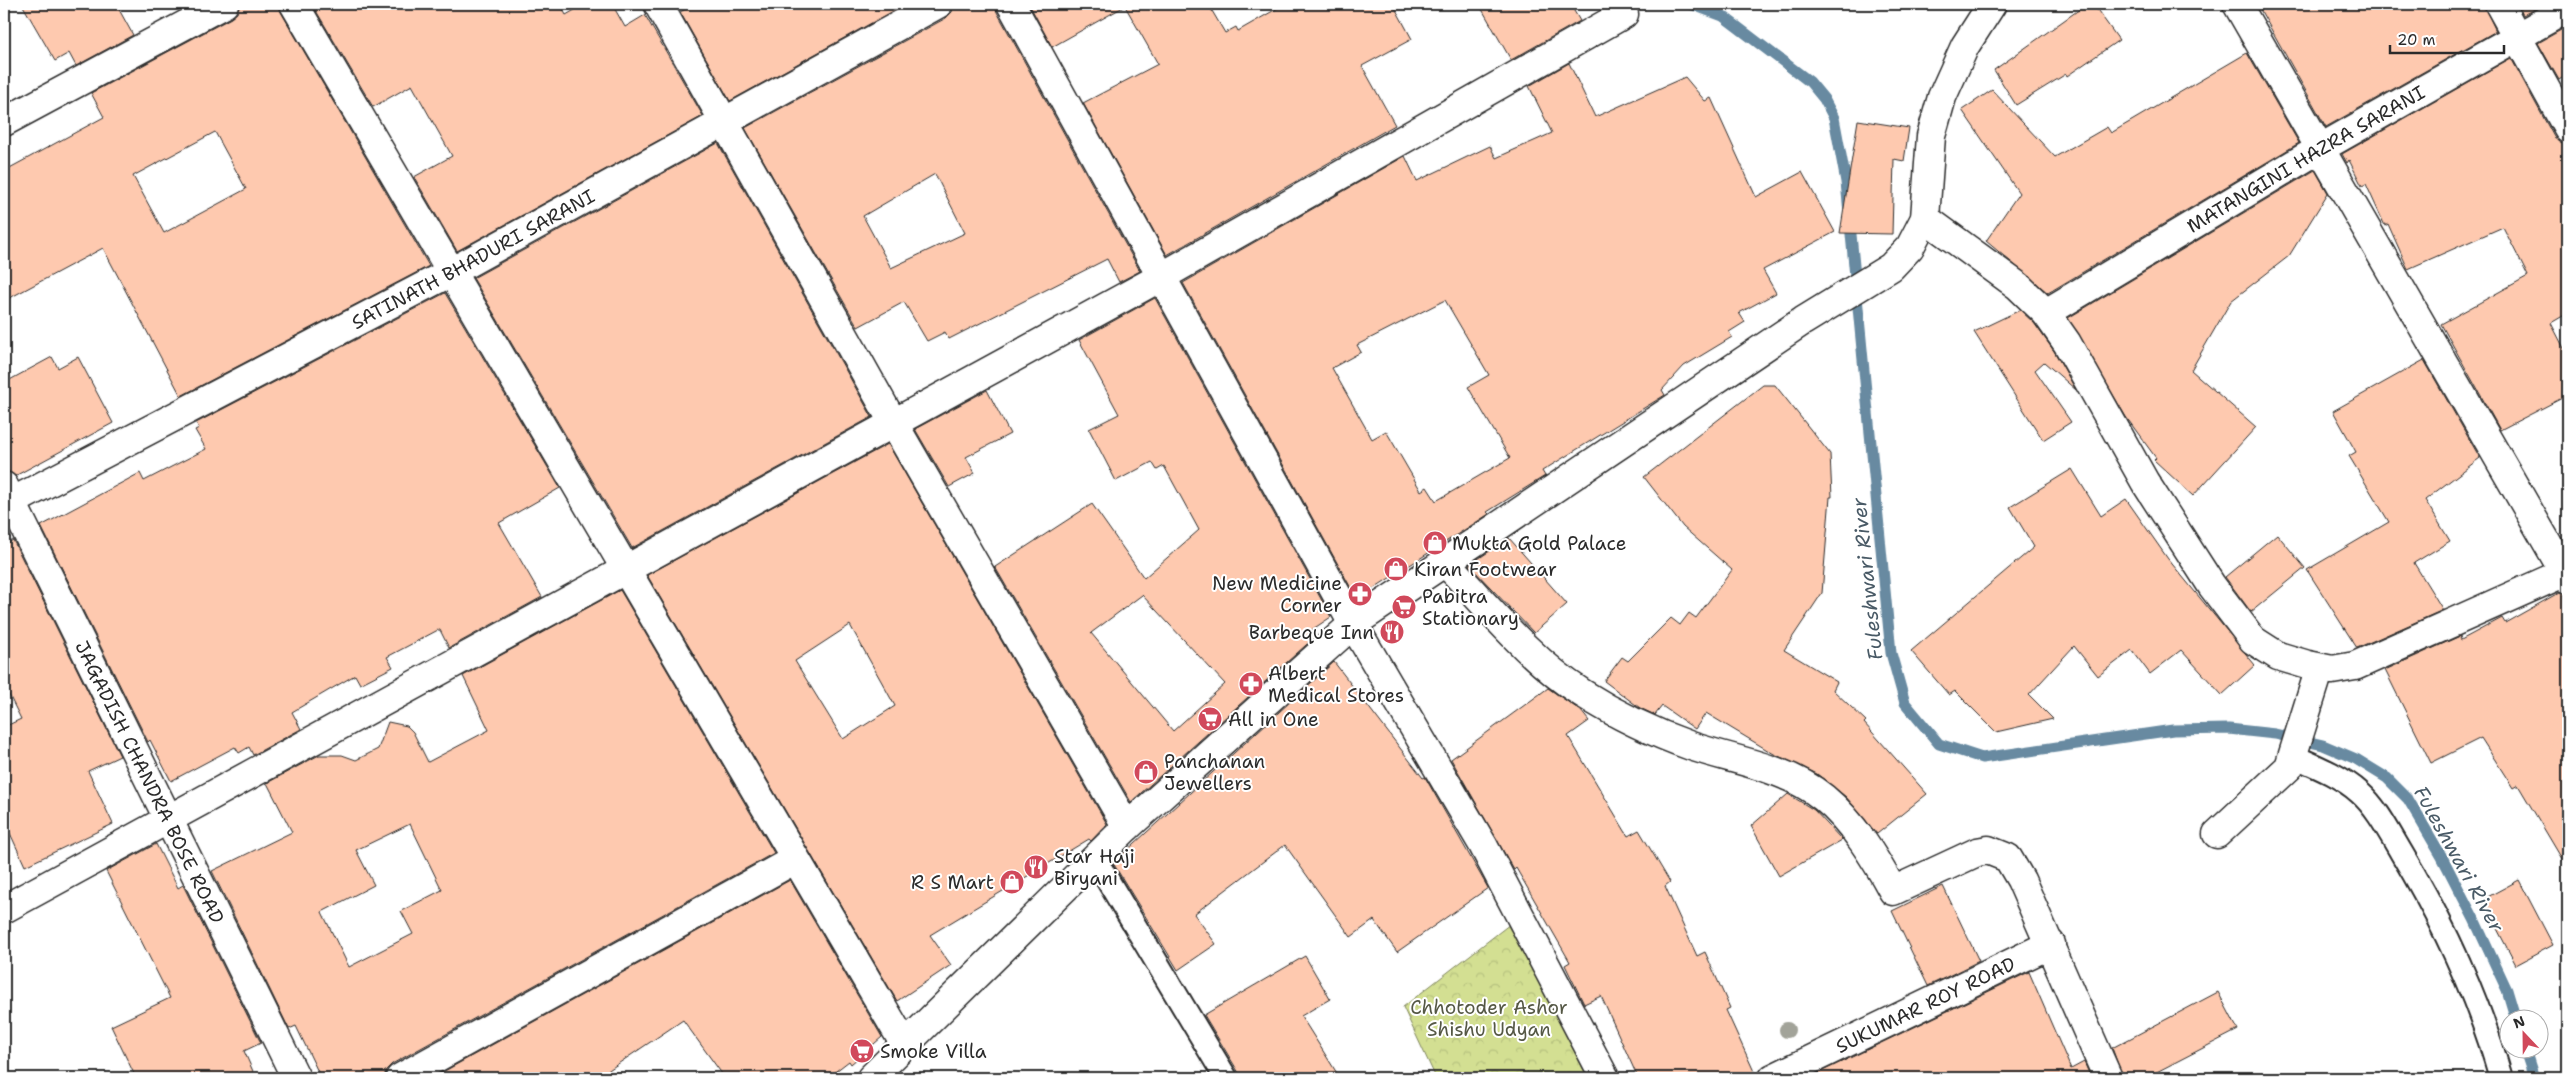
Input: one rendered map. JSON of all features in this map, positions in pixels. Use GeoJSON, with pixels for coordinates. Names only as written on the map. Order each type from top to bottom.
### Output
{"type":"FeatureCollection","features":[{"type":"Feature","properties":{"kind":"street"},"geometry":{"type":"LineString","coordinates":[[4,122],[224,4]]}},
{"type":"Feature","properties":{"kind":"street"},"geometry":{"type":"LineString","coordinates":[[294,4],[904,1045]]}},
{"type":"Feature","properties":{"kind":"street"},"geometry":{"type":"LineString","coordinates":[[658,4],[894,424],[1127,827]]}},
{"type":"Feature","properties":{"kind":"street","name":"SATINATH BHADURI SARANI"},"geometry":{"type":"LineString","coordinates":[[6,498],[451,272],[938,4]]}},
{"type":"Feature","properties":{"kind":"street"},"geometry":{"type":"LineString","coordinates":[[1011,4],[1352,624],[1483,845],[1605,1078]]}},
{"type":"Feature","properties":{"kind":"street"},"geometry":{"type":"LineString","coordinates":[[871,1078],[1127,827],[1352,624],[1446,564],[1803,321],[1891,267],[1910,247],[1924,218],[1931,136],[1942,97],[1965,46],[1992,4]]}},
{"type":"Feature","properties":{"kind":"street"},"geometry":{"type":"LineString","coordinates":[[1924,218],[2018,286],[2046,313],[2067,343],[2145,482],[2212,586],[2252,640],[2278,656],[2332,670],[2355,666],[2567,574],[2237,4]]}},
{"type":"Feature","properties":{"kind":"street"},"geometry":{"type":"LineString","coordinates":[[2499,4],[2568,129]]}},
{"type":"Feature","properties":{"kind":"street","name":"MATANGINI HAZRA SARANI"},"geometry":{"type":"LineString","coordinates":[[2046,313],[2321,148],[2568,8]]}},
{"type":"Feature","properties":{"kind":"street"},"geometry":{"type":"LineString","coordinates":[[4,908],[1161,277],[1624,14]]}},
{"type":"Feature","properties":{"kind":"street","name":"JAGADISH CHANDRA BOSE ROAD"},"geometry":{"type":"LineString","coordinates":[[6,498],[169,819],[296,1078]]}},
{"type":"Feature","properties":{"kind":"street"},"geometry":{"type":"LineString","coordinates":[[1446,564],[1545,666],[1582,693],[1625,717],[1690,746],[1782,774],[1806,785],[1824,798],[1845,819],[1893,891],[1977,852],[1988,850],[2008,858],[2021,880],[2051,944],[2108,1078]]}},
{"type":"Feature","properties":{"kind":"street"},"geometry":{"type":"LineString","coordinates":[[2216,834],[2289,767],[2320,668]]}},
{"type":"Feature","properties":{"kind":"street"},"geometry":{"type":"LineString","coordinates":[[400,1078],[794,860]]}},
{"type":"Feature","properties":{"kind":"street","name":"SUKUMAR ROY ROAD"},"geometry":{"type":"LineString","coordinates":[[1773,1078],[2051,944]]}},
{"type":"Feature","properties":{"kind":"lane"},"geometry":{"type":"LineString","coordinates":[[2294,753],[2325,770],[2360,793],[2387,828],[2420,883],[2465,980],[2490,1039],[2501,1078]]}},
{"type":"Feature","properties":{"kind":"lane"},"geometry":{"type":"LineString","coordinates":[[1095,859],[1226,1078]]}},
{"type":"Feature","properties":{"kind":"green space","name":"Chhotoder Ashor Shishu Udyan"},"geometry":{"type":"Polygon","coordinates":[[[1510,924],[1588,1078],[1436,1078],[1403,1007],[1510,924]]]}},
{"type":"Feature","properties":{"kind":"building"},"geometry":{"type":"Polygon","coordinates":[[[22,4],[116,4],[133,35],[76,66],[69,53],[55,61],[22,4]]]}},
{"type":"Feature","properties":{"kind":"building"},"geometry":{"type":"Polygon","coordinates":[[[240,4],[278,4],[429,266],[181,396],[103,248],[4,301],[4,171],[104,117],[91,93],[231,18],[237,13],[240,4]],[[215,132],[133,176],[164,233],[246,189],[215,132]]]}},
{"type":"Feature","properties":{"kind":"building"},"geometry":{"type":"Polygon","coordinates":[[[312,4],[560,4],[566,15],[585,4],[612,4],[625,27],[645,15],[703,116],[457,251],[414,177],[452,156],[412,85],[373,107],[312,4]]]}},
{"type":"Feature","properties":{"kind":"building"},"geometry":{"type":"Polygon","coordinates":[[[695,4],[906,4],[730,101],[680,12],[695,4]]]}},
{"type":"Feature","properties":{"kind":"building"},"geometry":{"type":"Polygon","coordinates":[[[954,4],[995,4],[997,12],[1140,271],[1119,282],[1107,259],[949,339],[945,332],[927,341],[904,302],[858,327],[745,128],[946,18],[952,12],[954,4]],[[935,174],[863,216],[891,268],[965,233],[935,174]]]}},
{"type":"Feature","properties":{"kind":"building"},"geometry":{"type":"Polygon","coordinates":[[[1029,4],[1208,4],[1225,33],[1236,27],[1238,31],[1285,4],[1393,4],[1412,39],[1362,66],[1395,125],[1167,255],[1083,103],[1158,64],[1125,6],[1052,47],[1029,4]]]}},
{"type":"Feature","properties":{"kind":"building"},"geometry":{"type":"Polygon","coordinates":[[[1479,4],[1570,4],[1580,21],[1511,60],[1479,4]]]}},
{"type":"Feature","properties":{"kind":"building"},"geometry":{"type":"Polygon","coordinates":[[[2087,4],[2093,4],[2119,40],[2067,76],[2066,74],[2016,105],[1994,70],[2087,4]]]}},
{"type":"Feature","properties":{"kind":"building"},"geometry":{"type":"Polygon","coordinates":[[[2257,4],[2483,4],[2496,31],[2326,127],[2257,4]]]}},
{"type":"Feature","properties":{"kind":"building"},"geometry":{"type":"Polygon","coordinates":[[[2517,4],[2544,4],[2523,15],[2517,4]]]}},
{"type":"Feature","properties":{"kind":"building"},"geometry":{"type":"Polygon","coordinates":[[[2568,26],[2568,74],[2559,80],[2538,43],[2568,26]]]}},
{"type":"Feature","properties":{"kind":"building"},"geometry":{"type":"Polygon","coordinates":[[[2247,53],[2299,143],[2048,293],[1986,241],[2019,193],[1962,110],[1992,90],[2055,157],[2107,127],[2111,133],[2247,53]]]}},
{"type":"Feature","properties":{"kind":"building"},"geometry":{"type":"Polygon","coordinates":[[[2511,58],[2554,137],[2566,144],[2568,149],[2568,313],[2551,323],[2568,356],[2568,395],[2500,430],[2441,324],[2528,276],[2503,227],[2408,269],[2388,224],[2385,226],[2366,184],[2362,186],[2349,160],[2347,163],[2342,154],[2511,58]]]}},
{"type":"Feature","properties":{"kind":"building"},"geometry":{"type":"Polygon","coordinates":[[[1569,63],[1595,117],[1685,77],[1705,101],[1711,98],[1756,197],[1802,172],[1835,232],[1763,270],[1776,293],[1739,313],[1745,322],[1729,332],[1732,337],[1684,366],[1662,390],[1665,395],[1542,471],[1545,476],[1487,512],[1489,514],[1357,599],[1183,283],[1405,156],[1417,181],[1490,146],[1496,158],[1552,133],[1529,86],[1569,63]],[[1445,300],[1357,345],[1361,352],[1332,368],[1372,439],[1386,431],[1421,491],[1427,487],[1436,501],[1510,458],[1468,387],[1489,375],[1445,300]]]}},
{"type":"Feature","properties":{"kind":"building"},"geometry":{"type":"Polygon","coordinates":[[[1858,120],[1909,128],[1904,161],[1894,159],[1892,234],[1840,233],[1858,120]]]}},
{"type":"Feature","properties":{"kind":"building"},"geometry":{"type":"Polygon","coordinates":[[[718,143],[872,417],[632,548],[473,278],[718,143]]]}},
{"type":"Feature","properties":{"kind":"building"},"geometry":{"type":"Polygon","coordinates":[[[2315,170],[2328,193],[2289,256],[2231,301],[2191,370],[2256,427],[2193,496],[2154,460],[2156,458],[2126,417],[2068,318],[2315,170]]]}},
{"type":"Feature","properties":{"kind":"building"},"geometry":{"type":"Polygon","coordinates":[[[445,293],[560,488],[499,523],[542,597],[449,648],[440,630],[438,630],[387,657],[393,667],[360,684],[355,675],[292,712],[301,729],[253,755],[249,747],[239,753],[235,747],[171,781],[150,740],[148,742],[41,526],[140,473],[144,481],[206,449],[195,430],[199,428],[196,423],[445,293]]]}},
{"type":"Feature","properties":{"kind":"building"},"geometry":{"type":"Polygon","coordinates":[[[1155,298],[1331,617],[1310,631],[1315,637],[1131,802],[995,567],[1092,504],[1144,578],[1199,530],[1164,466],[1157,470],[1152,462],[1116,481],[1089,429],[1119,414],[1079,340],[1155,298]],[[1142,595],[1091,633],[1173,731],[1225,684],[1142,595]]]}},
{"type":"Feature","properties":{"kind":"building"},"geometry":{"type":"Polygon","coordinates":[[[2020,310],[2034,323],[2054,351],[2076,390],[2044,362],[2035,370],[2071,422],[2043,440],[1974,332],[2020,310]]]}},
{"type":"Feature","properties":{"kind":"building"},"geometry":{"type":"Polygon","coordinates":[[[52,357],[58,368],[78,357],[113,423],[15,476],[4,471],[4,383],[52,357]]]}},
{"type":"Feature","properties":{"kind":"building"},"geometry":{"type":"Polygon","coordinates":[[[2424,360],[2480,458],[2425,500],[2450,541],[2414,563],[2443,610],[2357,648],[2307,570],[2389,522],[2349,456],[2356,452],[2333,411],[2424,360]]]}},
{"type":"Feature","properties":{"kind":"building"},"geometry":{"type":"Polygon","coordinates":[[[1763,385],[1775,385],[1830,454],[1832,497],[1830,497],[1822,593],[1784,650],[1837,682],[1833,690],[1866,721],[1864,723],[1927,794],[1877,834],[1846,797],[1817,774],[1774,754],[1706,713],[1695,729],[1662,706],[1655,715],[1640,708],[1604,681],[1622,657],[1628,661],[1671,618],[1680,625],[1689,613],[1696,618],[1732,570],[1683,527],[1644,477],[1763,385]]]}},
{"type":"Feature","properties":{"kind":"building"},"geometry":{"type":"Polygon","coordinates":[[[987,390],[1010,434],[966,457],[975,473],[949,487],[915,429],[987,390]]]}},
{"type":"Feature","properties":{"kind":"building"},"geometry":{"type":"Polygon","coordinates":[[[888,444],[1107,824],[1091,841],[1089,839],[930,935],[951,965],[897,1001],[647,575],[888,444]],[[850,625],[795,661],[843,739],[895,706],[850,625]]]}},
{"type":"Feature","properties":{"kind":"building"},"geometry":{"type":"Polygon","coordinates":[[[2072,469],[2101,516],[2126,499],[2168,559],[2255,665],[2222,695],[2181,650],[2150,674],[2132,650],[2098,676],[2074,646],[2029,695],[2053,719],[1996,732],[1955,691],[1949,695],[1911,651],[2034,547],[2010,507],[2072,469]]]}},
{"type":"Feature","properties":{"kind":"building"},"geometry":{"type":"Polygon","coordinates":[[[2277,534],[2305,568],[2251,612],[2225,577],[2277,534]]]}},
{"type":"Feature","properties":{"kind":"building"},"geometry":{"type":"Polygon","coordinates":[[[1509,538],[1567,604],[1534,633],[1469,565],[1509,538]]]}},
{"type":"Feature","properties":{"kind":"building"},"geometry":{"type":"Polygon","coordinates":[[[13,540],[120,756],[88,771],[113,824],[25,866],[4,820],[4,727],[21,719],[4,685],[4,545],[13,540]]]}},
{"type":"Feature","properties":{"kind":"building"},"geometry":{"type":"Polygon","coordinates":[[[620,590],[774,853],[392,1064],[386,1070],[384,1078],[321,1078],[296,1026],[289,1029],[212,871],[292,832],[267,783],[319,755],[342,755],[356,760],[378,749],[388,722],[407,726],[413,732],[428,762],[489,730],[463,676],[620,590]],[[410,824],[356,850],[374,885],[322,912],[349,967],[413,934],[401,911],[442,890],[410,824]]]}},
{"type":"Feature","properties":{"kind":"building"},"geometry":{"type":"Polygon","coordinates":[[[2560,592],[2568,595],[2568,869],[2518,785],[2513,788],[2481,738],[2431,763],[2385,670],[2460,636],[2461,640],[2502,618],[2505,623],[2560,592]]]}},
{"type":"Feature","properties":{"kind":"building"},"geometry":{"type":"Polygon","coordinates":[[[1334,662],[1423,778],[1425,777],[1488,888],[1397,952],[1374,920],[1351,937],[1285,845],[1194,914],[1216,944],[1178,970],[1113,863],[1334,662]]]}},
{"type":"Feature","properties":{"kind":"building"},"geometry":{"type":"Polygon","coordinates":[[[1548,688],[1581,711],[1589,721],[1568,736],[1628,836],[1639,830],[1670,882],[1665,886],[1697,956],[1705,952],[1730,1008],[1726,1010],[1757,1078],[1638,1078],[1601,996],[1584,1004],[1565,965],[1570,962],[1516,868],[1514,870],[1451,759],[1548,688]]]}},
{"type":"Feature","properties":{"kind":"building"},"geometry":{"type":"Polygon","coordinates":[[[1788,794],[1814,810],[1842,840],[1779,876],[1751,826],[1788,794]]]}},
{"type":"Feature","properties":{"kind":"building"},"geometry":{"type":"Polygon","coordinates":[[[156,844],[178,888],[183,885],[261,1043],[244,1051],[256,1078],[136,1078],[111,1026],[170,998],[106,871],[156,844]]]}},
{"type":"Feature","properties":{"kind":"building"},"geometry":{"type":"Polygon","coordinates":[[[790,880],[882,1037],[851,1064],[849,1061],[827,1078],[725,1078],[683,1020],[597,1078],[432,1078],[790,880]]]}},
{"type":"Feature","properties":{"kind":"building"},"geometry":{"type":"Polygon","coordinates":[[[2519,880],[2553,945],[2516,965],[2482,900],[2519,880]]]}},
{"type":"Feature","properties":{"kind":"building"},"geometry":{"type":"Polygon","coordinates":[[[1943,886],[1979,961],[1928,986],[1892,911],[1943,886]]]}},
{"type":"Feature","properties":{"kind":"building"},"geometry":{"type":"Polygon","coordinates":[[[1305,956],[1330,999],[1301,1016],[1340,1078],[1242,1078],[1204,1015],[1305,956]]]}},
{"type":"Feature","properties":{"kind":"building"},"geometry":{"type":"Polygon","coordinates":[[[2029,972],[2071,1069],[2084,1062],[2091,1078],[1808,1078],[2029,972]]]}},
{"type":"Feature","properties":{"kind":"building"},"geometry":{"type":"Polygon","coordinates":[[[2218,992],[2238,1030],[2145,1078],[2123,1078],[2112,1048],[2218,992]]]}},
{"type":"Feature","properties":{"kind":"waterway","name":"Fuleshwari River"},"geometry":{"type":"LineString","coordinates":[[1691,4],[1723,16],[1810,82],[1824,99],[1834,118],[1846,182],[1891,653],[1905,703],[1939,744],[1982,758],[2173,730],[2229,729],[2275,734],[2323,745],[2356,759],[2387,778],[2408,799],[2442,857],[2474,919],[2507,990],[2513,1010]]}},
{"type":"Feature","properties":{"kind":"waterway","name":"Fuleshwari River"},"geometry":{"type":"LineString","coordinates":[[2528,1060],[2534,1078]]}},
{"type":"Feature","properties":{"kind":"place","name":"Mukta Gold Palace"},"geometry":{"type":"Point","coordinates":[1435,543]}},
{"type":"Feature","properties":{"kind":"place","name":"Kiran Footwear"},"geometry":{"type":"Point","coordinates":[1396,569]}},
{"type":"Feature","properties":{"kind":"place","name":"New Medicine Corner"},"geometry":{"type":"Point","coordinates":[1360,594]}},
{"type":"Feature","properties":{"kind":"place","name":"Pabitra Stationary"},"geometry":{"type":"Point","coordinates":[1404,607]}},
{"type":"Feature","properties":{"kind":"place","name":"Barbeque Inn"},"geometry":{"type":"Point","coordinates":[1392,632]}},
{"type":"Feature","properties":{"kind":"place","name":"Albert Medical Stores"},"geometry":{"type":"Point","coordinates":[1251,684]}},
{"type":"Feature","properties":{"kind":"place","name":"All in One"},"geometry":{"type":"Point","coordinates":[1210,719]}},
{"type":"Feature","properties":{"kind":"place","name":"Panchanan Jewellers"},"geometry":{"type":"Point","coordinates":[1146,772]}},
{"type":"Feature","properties":{"kind":"place","name":"Star Haji Biryani"},"geometry":{"type":"Point","coordinates":[1036,867]}},
{"type":"Feature","properties":{"kind":"place","name":"R S Mart"},"geometry":{"type":"Point","coordinates":[1012,882]}},
{"type":"Feature","properties":{"kind":"place","name":"Smoke Villa"},"geometry":{"type":"Point","coordinates":[862,1051]}}]}
